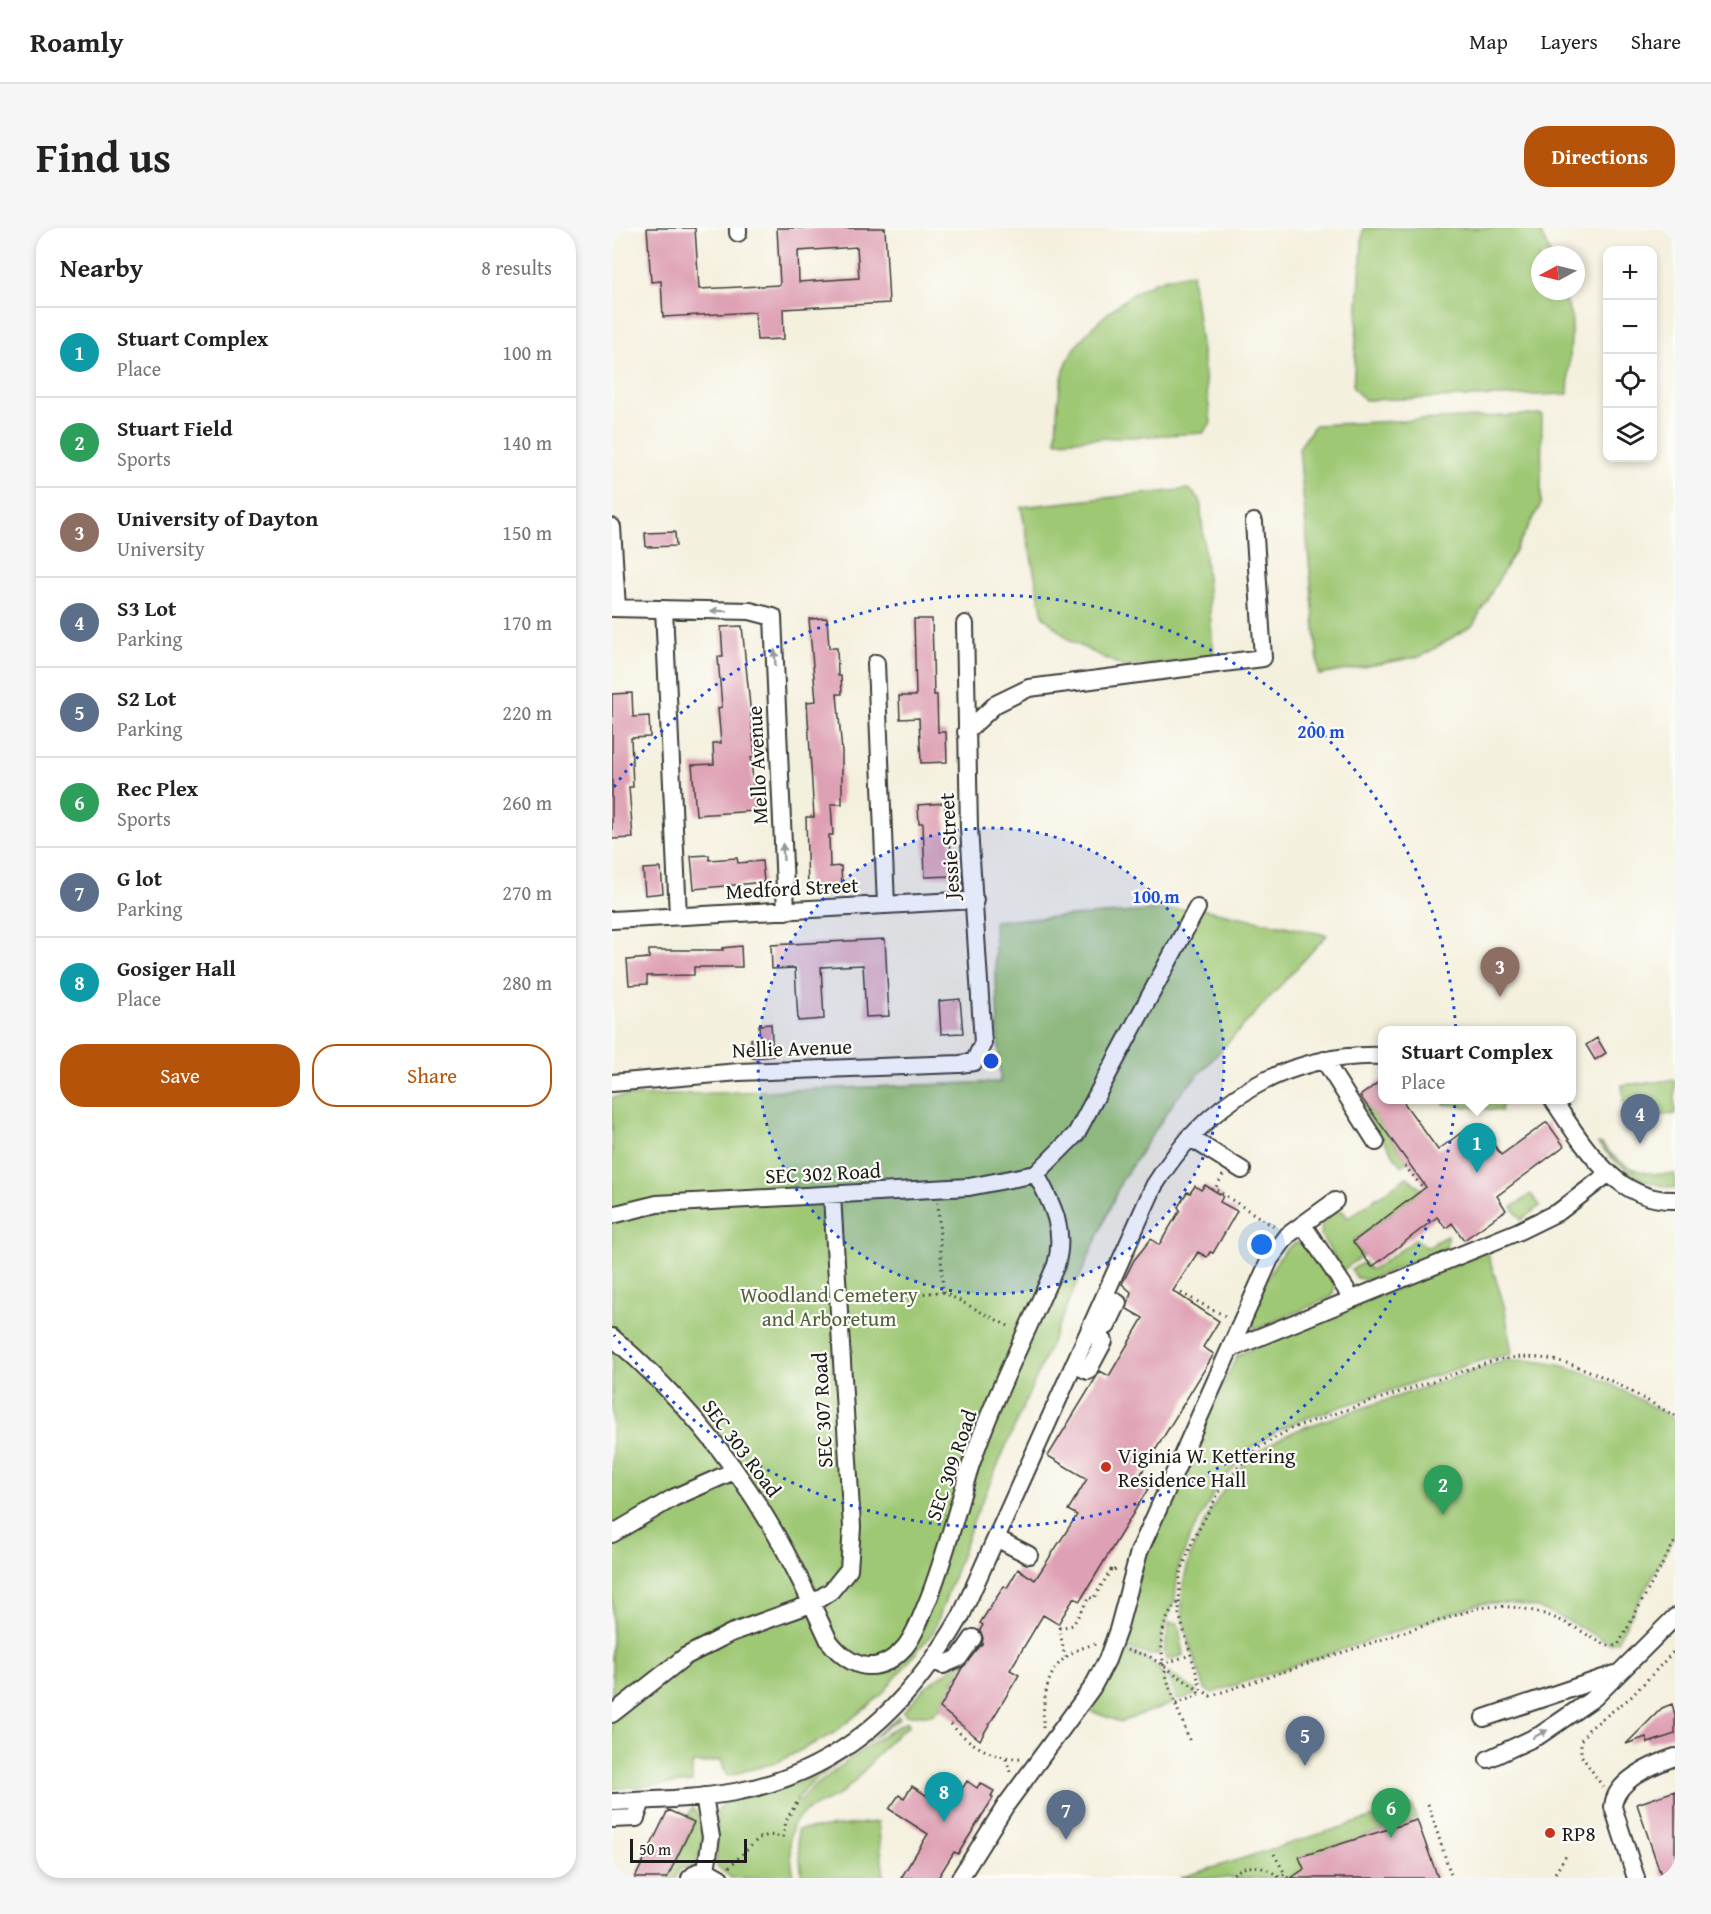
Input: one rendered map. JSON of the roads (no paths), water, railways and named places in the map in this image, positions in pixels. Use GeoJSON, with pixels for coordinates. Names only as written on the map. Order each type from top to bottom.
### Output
{"type":"FeatureCollection","features":[{"type":"Feature","properties":{"kind":"street"},"geometry":{"type":"LineString","coordinates":[[966,732],[996,704],[1029,688],[1263,658],[1254,522]]}},
{"type":"Feature","properties":{"kind":"street"},"geometry":{"type":"LineString","coordinates":[[612,527],[615,608],[664,609],[678,916]]}},
{"type":"Feature","properties":{"kind":"street","name":"Mello Avenue"},"geometry":{"type":"LineString","coordinates":[[664,609],[750,611],[773,617],[786,911]]}},
{"type":"Feature","properties":{"kind":"street","name":"Jessie Street"},"geometry":{"type":"LineString","coordinates":[[965,624],[966,732],[982,1043],[974,1062]]}},
{"type":"Feature","properties":{"kind":"street"},"geometry":{"type":"LineString","coordinates":[[876,663],[886,905]]}},
{"type":"Feature","properties":{"kind":"street","name":"Medford Street"},"geometry":{"type":"LineString","coordinates":[[612,920],[975,900]]}},
{"type":"Feature","properties":{"kind":"street"},"geometry":{"type":"LineString","coordinates":[[1036,1174],[1076,1134],[1197,908]]}},
{"type":"Feature","properties":{"kind":"street"},"geometry":{"type":"LineString","coordinates":[[612,1802],[704,1796],[772,1783],[808,1769],[832,1756],[891,1711],[934,1661],[961,1616],[1154,1186],[1170,1160],[1189,1137],[1220,1108],[1264,1080],[1324,1060],[1378,1056]]}},
{"type":"Feature","properties":{"kind":"street"},"geometry":{"type":"LineString","coordinates":[[1324,1060],[1376,1142]]}},
{"type":"Feature","properties":{"kind":"street","name":"Nellie Avenue"},"geometry":{"type":"LineString","coordinates":[[612,1083],[739,1072],[974,1062]]}},
{"type":"Feature","properties":{"kind":"street"},"geometry":{"type":"LineString","coordinates":[[1556,1104],[1585,1146],[1609,1173],[1636,1192],[1659,1199],[1675,1200]]}},
{"type":"Feature","properties":{"kind":"street"},"geometry":{"type":"LineString","coordinates":[[1189,1137],[1242,1170]]}},
{"type":"Feature","properties":{"kind":"street"},"geometry":{"type":"LineString","coordinates":[[1230,1349],[1446,1262],[1560,1211],[1609,1173]]}},
{"type":"Feature","properties":{"kind":"street","name":"SEC 302 Road"},"geometry":{"type":"LineString","coordinates":[[612,1215],[657,1203],[937,1189],[984,1185],[1036,1174]]}},
{"type":"Feature","properties":{"kind":"street","name":"SEC 309 Road"},"geometry":{"type":"LineString","coordinates":[[811,1604],[829,1641],[847,1661],[860,1666],[883,1663],[906,1646],[939,1573],[984,1431],[1056,1265],[1060,1250],[1058,1219],[1036,1174]]}},
{"type":"Feature","properties":{"kind":"street","name":"SEC 307 Road"},"geometry":{"type":"LineString","coordinates":[[612,1714],[686,1656],[731,1633],[811,1604],[841,1582],[849,1569],[852,1553],[832,1196]]}},
{"type":"Feature","properties":{"kind":"street"},"geometry":{"type":"LineString","coordinates":[[960,1878],[1006,1805],[1092,1688],[1107,1660],[1119,1630],[1139,1552],[1274,1252],[1285,1239],[1335,1201]]}},
{"type":"Feature","properties":{"kind":"street"},"geometry":{"type":"LineString","coordinates":[[1303,1225],[1346,1289],[1350,1300]]}},
{"type":"Feature","properties":{"kind":"street","name":"SEC 303 Road"},"geometry":{"type":"LineString","coordinates":[[612,1337],[671,1393],[734,1471],[773,1528],[811,1604]]}},
{"type":"Feature","properties":{"kind":"street"},"geometry":{"type":"LineString","coordinates":[[612,1534],[673,1498],[734,1471]]}},
{"type":"Feature","properties":{"kind":"street"},"geometry":{"type":"LineString","coordinates":[[996,1538],[1029,1555]]}},
{"type":"Feature","properties":{"kind":"street"},"geometry":{"type":"LineString","coordinates":[[1488,1759],[1565,1720],[1594,1698],[1675,1617]]}},
{"type":"Feature","properties":{"kind":"street"},"geometry":{"type":"LineString","coordinates":[[934,1661],[944,1665],[957,1659],[973,1638]]}},
{"type":"Feature","properties":{"kind":"street"},"geometry":{"type":"LineString","coordinates":[[1484,1718],[1624,1670]]}},
{"type":"Feature","properties":{"kind":"street"},"geometry":{"type":"LineString","coordinates":[[1636,1878],[1613,1802],[1617,1789],[1642,1772],[1675,1758]]}},
{"type":"Feature","properties":{"kind":"street"},"geometry":{"type":"LineString","coordinates":[[690,1878],[697,1872],[717,1873],[704,1796]]}},
{"type":"Feature","properties":{"kind":"street"},"geometry":{"type":"LineString","coordinates":[[612,1819],[636,1818],[642,1801]]}},
{"type":"Feature","properties":{"kind":"place","name":"University of Dayton"},"geometry":{"type":"Point","coordinates":[1500,997]}},
{"type":"Feature","properties":{"kind":"place","name":"S3 Lot"},"geometry":{"type":"Point","coordinates":[1640,1144]}},
{"type":"Feature","properties":{"kind":"place","name":"Stuart Complex"},"geometry":{"type":"Point","coordinates":[1477,1173]}},
{"type":"Feature","properties":{"kind":"place","name":"Viginia W. Kettering Residence Hall"},"geometry":{"type":"Point","coordinates":[1106,1467]}},
{"type":"Feature","properties":{"kind":"place","name":"Stuart Field"},"geometry":{"type":"Point","coordinates":[1443,1515]}},
{"type":"Feature","properties":{"kind":"place","name":"S2 Lot"},"geometry":{"type":"Point","coordinates":[1305,1766]}},
{"type":"Feature","properties":{"kind":"place","name":"Gosiger Hall"},"geometry":{"type":"Point","coordinates":[944,1822]}},
{"type":"Feature","properties":{"kind":"place","name":"RP8"},"geometry":{"type":"Point","coordinates":[1550,1833]}},
{"type":"Feature","properties":{"kind":"place","name":"Rec Plex"},"geometry":{"type":"Point","coordinates":[1391,1838]}},
{"type":"Feature","properties":{"kind":"place","name":"G lot"},"geometry":{"type":"Point","coordinates":[1066,1840]}},
{"type":"Feature","properties":{"kind":"park label","name":"Woodland Cemetery and Arboretum"},"geometry":{"type":"Point","coordinates":[829,1306]}}]}
